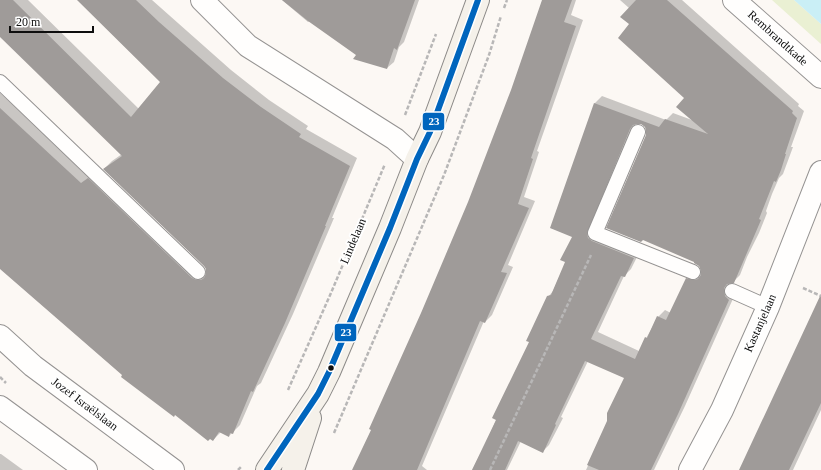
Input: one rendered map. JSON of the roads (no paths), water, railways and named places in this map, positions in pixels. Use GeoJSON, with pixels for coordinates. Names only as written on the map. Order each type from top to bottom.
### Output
{"type":"FeatureCollection","features":[{"type":"Feature","properties":{"kind":"main road"},"geometry":{"type":"LineString","coordinates":[[267,470],[318,394],[329,372],[390,228],[417,158],[430,132],[478,0]]}},
{"type":"Feature","properties":{"kind":"main road"},"geometry":{"type":"LineString","coordinates":[[293,470],[318,394]]}},
{"type":"Feature","properties":{"kind":"street"},"geometry":{"type":"LineString","coordinates":[[202,0],[248,46],[395,139],[417,158]]}},
{"type":"Feature","properties":{"kind":"street","name":"Rembrandtkade"},"geometry":{"type":"LineString","coordinates":[[734,0],[821,77]]}},
{"type":"Feature","properties":{"kind":"street","name":"Kastanjelaan"},"geometry":{"type":"LineString","coordinates":[[690,470],[722,410],[768,307],[821,172]]}},
{"type":"Feature","properties":{"kind":"street","name":"Jozef Israëlslaan"},"geometry":{"type":"LineString","coordinates":[[0,336],[34,366],[173,470]]}},
{"type":"Feature","properties":{"kind":"street"},"geometry":{"type":"LineString","coordinates":[[0,407],[86,470]]}},
{"type":"Feature","properties":{"kind":"lane"},"geometry":{"type":"LineString","coordinates":[[0,82],[198,272]]}},
{"type":"Feature","properties":{"kind":"lane"},"geometry":{"type":"LineString","coordinates":[[638,132],[595,233],[693,272]]}},
{"type":"Feature","properties":{"kind":"lane"},"geometry":{"type":"LineString","coordinates":[[732,291],[768,307]]}},
{"type":"Feature","properties":{"kind":"water"},"geometry":{"type":"Polygon","coordinates":[[[794,0],[821,0],[821,24],[794,0]]]}}]}
